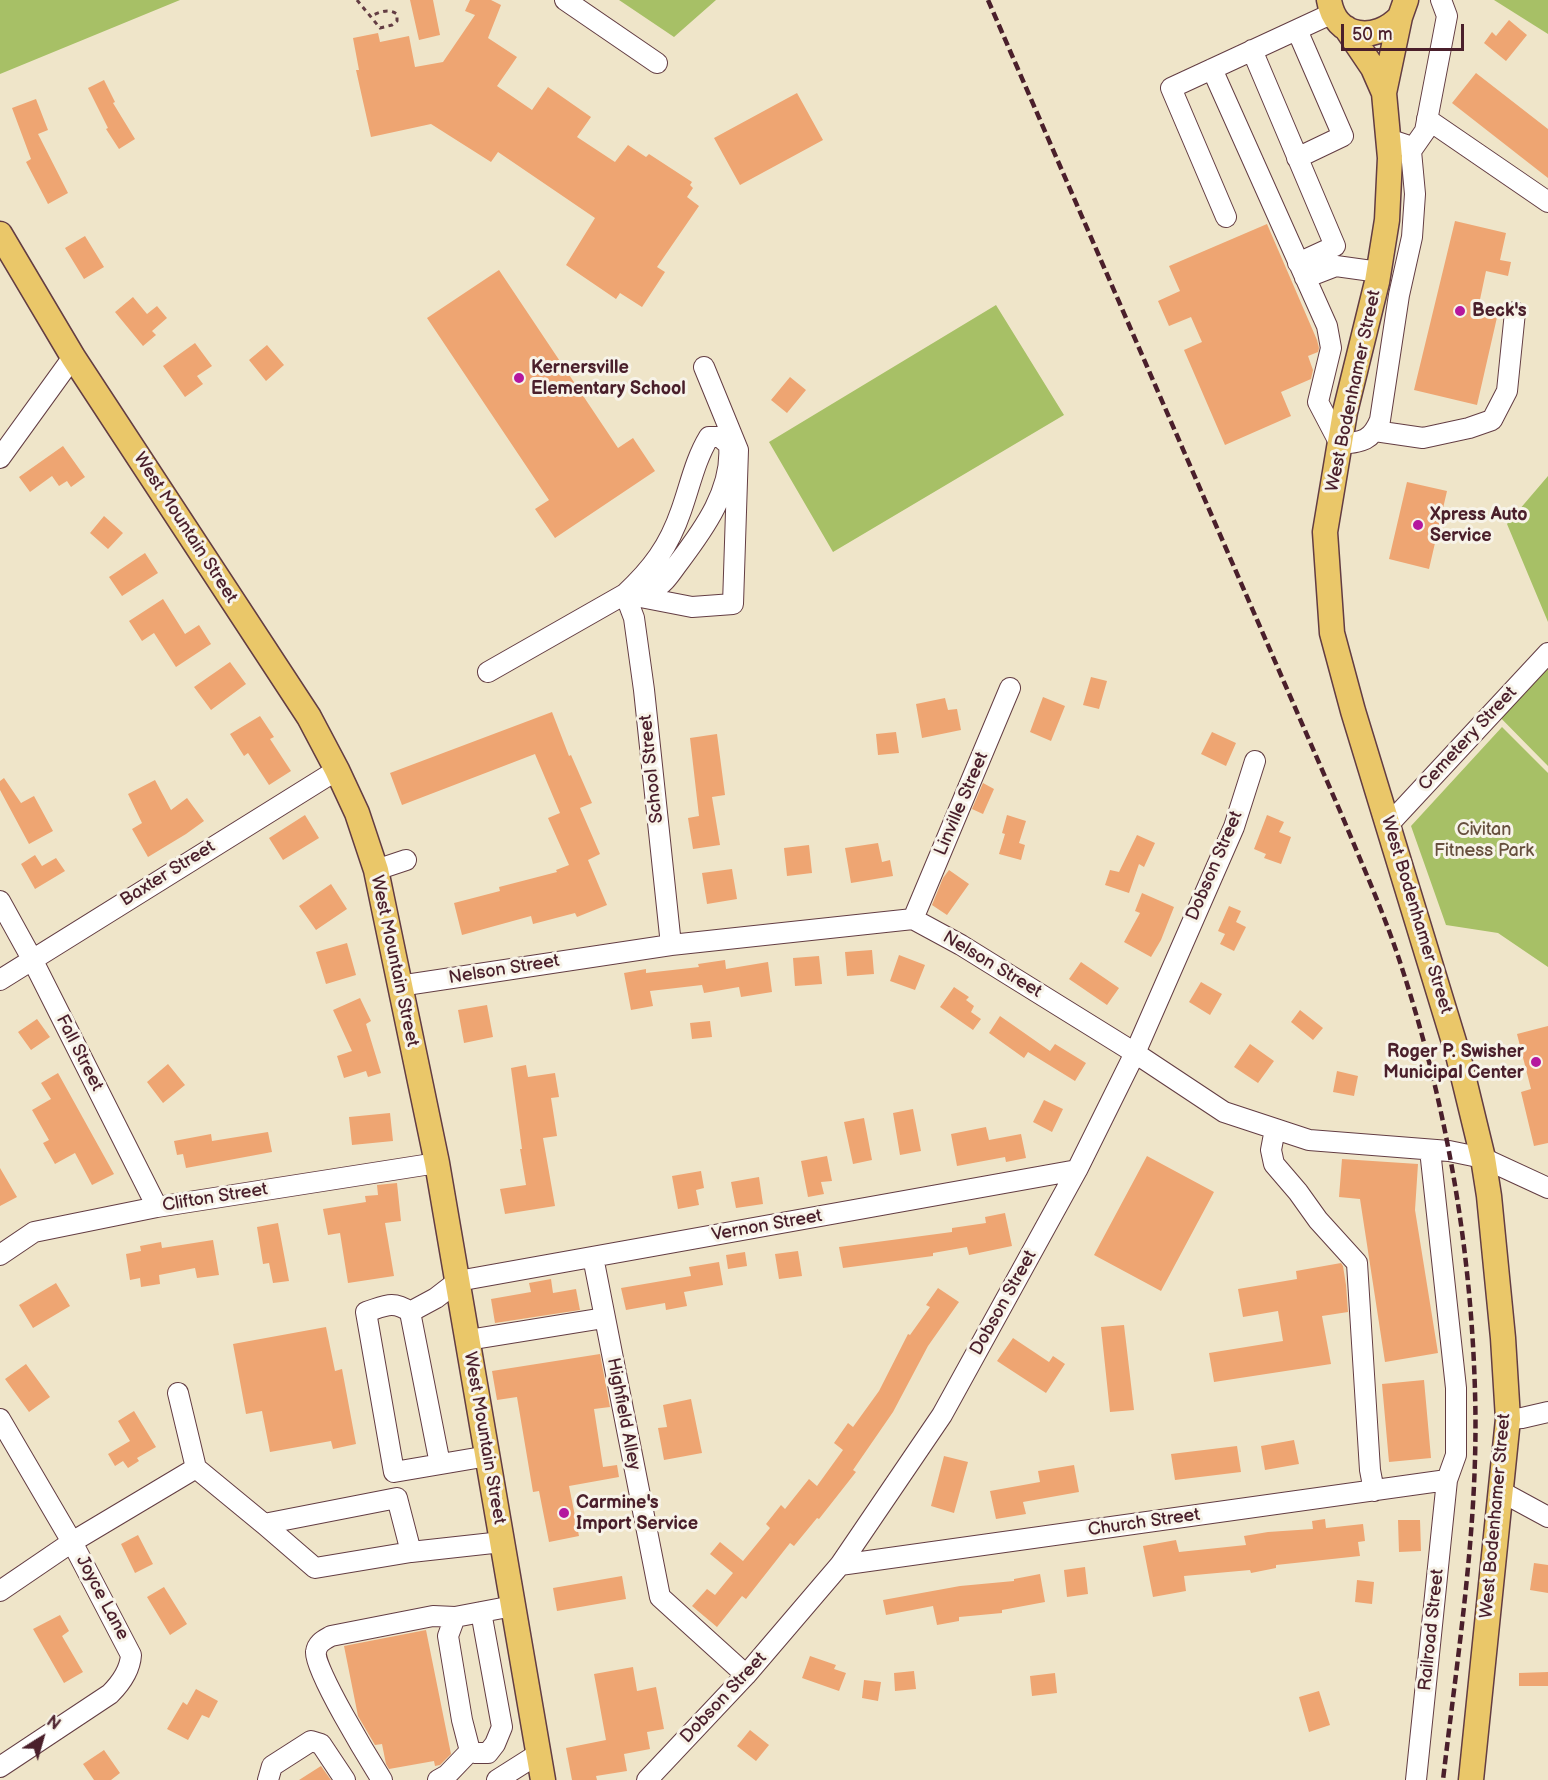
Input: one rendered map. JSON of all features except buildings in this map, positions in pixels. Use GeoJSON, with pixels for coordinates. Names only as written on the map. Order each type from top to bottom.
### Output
{"type":"FeatureCollection","features":[{"type":"Feature","properties":{"kind":"main road","name":"West Bodenhamer Street"},"geometry":{"type":"LineString","coordinates":[[1336,14],[1357,33],[1370,34],[1381,32],[1392,26],[1403,8]]}},
{"type":"Feature","properties":{"kind":"main road","name":"West Bodenhamer Street"},"geometry":{"type":"LineString","coordinates":[[1384,93],[1403,8]]}},
{"type":"Feature","properties":{"kind":"main road","name":"West Bodenhamer Street"},"geometry":{"type":"LineString","coordinates":[[1336,14],[1373,68],[1384,93],[1390,158],[1388,220],[1345,412],[1325,532],[1332,633],[1353,711],[1458,1055],[1483,1158],[1503,1338],[1508,1419],[1471,1780]]}},
{"type":"Feature","properties":{"kind":"main road","name":"West Mountain Street"},"geometry":{"type":"LineString","coordinates":[[0,234],[73,357],[309,717],[338,770],[357,813],[376,870],[437,1162],[543,1780]]}},
{"type":"Feature","properties":{"kind":"street"},"geometry":{"type":"LineString","coordinates":[[566,0],[657,63]]}},
{"type":"Feature","properties":{"kind":"street"},"geometry":{"type":"LineString","coordinates":[[1411,151],[1425,131],[1447,16],[1441,0]]}},
{"type":"Feature","properties":{"kind":"street"},"geometry":{"type":"LineString","coordinates":[[1226,217],[1171,88],[1336,14]]}},
{"type":"Feature","properties":{"kind":"street"},"geometry":{"type":"LineString","coordinates":[[1297,30],[1343,136],[1297,158]]}},
{"type":"Feature","properties":{"kind":"street"},"geometry":{"type":"LineString","coordinates":[[1252,50],[1335,246],[1302,270]]}},
{"type":"Feature","properties":{"kind":"street"},"geometry":{"type":"LineString","coordinates":[[1212,69],[1327,326],[1331,348],[1318,402],[1340,444],[1363,441],[1375,431],[1380,420],[1399,295],[1412,237],[1415,194],[1411,151],[1397,142],[1389,144]]}},
{"type":"Feature","properties":{"kind":"street"},"geometry":{"type":"LineString","coordinates":[[1427,119],[1548,202]]}},
{"type":"Feature","properties":{"kind":"street"},"geometry":{"type":"LineString","coordinates":[[1302,270],[1336,266],[1378,272]]}},
{"type":"Feature","properties":{"kind":"street"},"geometry":{"type":"LineString","coordinates":[[1375,431],[1423,438],[1469,428],[1492,420],[1507,391],[1515,312]]}},
{"type":"Feature","properties":{"kind":"street"},"geometry":{"type":"LineString","coordinates":[[0,458],[73,357]]}},
{"type":"Feature","properties":{"kind":"street"},"geometry":{"type":"LineString","coordinates":[[626,594],[692,607],[733,604],[738,450],[705,366]]}},
{"type":"Feature","properties":{"kind":"street"},"geometry":{"type":"LineString","coordinates":[[489,672],[626,594],[648,572],[671,537],[700,452],[709,437],[720,437],[729,445],[730,460],[723,490],[702,531],[668,576],[654,589],[626,594]]}},
{"type":"Feature","properties":{"kind":"street","name":"School Street"},"geometry":{"type":"LineString","coordinates":[[626,594],[634,618],[644,690],[671,945]]}},
{"type":"Feature","properties":{"kind":"street","name":"Cemetery Street"},"geometry":{"type":"LineString","coordinates":[[1389,824],[1548,653]]}},
{"type":"Feature","properties":{"kind":"street","name":"Linville Street"},"geometry":{"type":"LineString","coordinates":[[913,919],[1010,688]]}},
{"type":"Feature","properties":{"kind":"street","name":"Dobson Street"},"geometry":{"type":"LineString","coordinates":[[647,1780],[746,1675],[840,1565],[942,1415],[1077,1170],[1135,1053],[1234,827],[1255,761]]}},
{"type":"Feature","properties":{"kind":"street","name":"Baxter Street"},"geometry":{"type":"LineString","coordinates":[[0,980],[338,770]]}},
{"type":"Feature","properties":{"kind":"street"},"geometry":{"type":"LineString","coordinates":[[376,870],[406,860]]}},
{"type":"Feature","properties":{"kind":"street","name":"Fall Street"},"geometry":{"type":"LineString","coordinates":[[0,901],[32,959],[157,1207]]}},
{"type":"Feature","properties":{"kind":"street","name":"Nelson Street"},"geometry":{"type":"LineString","coordinates":[[399,986],[671,945],[913,919],[961,945],[1135,1053],[1224,1112],[1309,1140],[1430,1150],[1483,1158],[1548,1188]]}},
{"type":"Feature","properties":{"kind":"street"},"geometry":{"type":"LineString","coordinates":[[1275,1129],[1271,1150],[1274,1164],[1318,1220],[1357,1263],[1370,1470],[1374,1491]]}},
{"type":"Feature","properties":{"kind":"street","name":"Railroad Street"},"geometry":{"type":"LineString","coordinates":[[1416,1780],[1447,1480],[1456,1455],[1456,1388],[1430,1150]]}},
{"type":"Feature","properties":{"kind":"street","name":"Clifton Street"},"geometry":{"type":"LineString","coordinates":[[0,1255],[34,1232],[157,1207],[437,1162]]}},
{"type":"Feature","properties":{"kind":"street","name":"Vernon Street"},"geometry":{"type":"LineString","coordinates":[[458,1281],[1077,1170]]}},
{"type":"Feature","properties":{"kind":"street","name":"Highfield Alley"},"geometry":{"type":"LineString","coordinates":[[593,1257],[660,1597],[746,1675]]}},
{"type":"Feature","properties":{"kind":"street"},"geometry":{"type":"LineString","coordinates":[[410,1312],[436,1298],[458,1281]]}},
{"type":"Feature","properties":{"kind":"street"},"geometry":{"type":"LineString","coordinates":[[440,1464],[410,1312],[398,1304],[366,1312],[394,1472],[488,1456]]}},
{"type":"Feature","properties":{"kind":"street"},"geometry":{"type":"LineString","coordinates":[[468,1340],[604,1318]]}},
{"type":"Feature","properties":{"kind":"street"},"geometry":{"type":"LineString","coordinates":[[178,1393],[196,1468],[315,1568],[411,1552],[502,1542]]}},
{"type":"Feature","properties":{"kind":"street"},"geometry":{"type":"LineString","coordinates":[[1508,1419],[1548,1412]]}},
{"type":"Feature","properties":{"kind":"street","name":"Joyce Lane"},"geometry":{"type":"LineString","coordinates":[[0,1419],[72,1542],[131,1655],[121,1683],[110,1694],[0,1767]]}},
{"type":"Feature","properties":{"kind":"street"},"geometry":{"type":"LineString","coordinates":[[0,1591],[72,1542],[196,1468]]}},
{"type":"Feature","properties":{"kind":"street","name":"Church Street"},"geometry":{"type":"LineString","coordinates":[[840,1565],[1447,1480]]}},
{"type":"Feature","properties":{"kind":"street"},"geometry":{"type":"LineString","coordinates":[[1500,1491],[1548,1517]]}},
{"type":"Feature","properties":{"kind":"street"},"geometry":{"type":"LineString","coordinates":[[264,1524],[397,1498],[411,1552]]}},
{"type":"Feature","properties":{"kind":"street"},"geometry":{"type":"LineString","coordinates":[[382,1780],[316,1660],[316,1650],[321,1642],[331,1636],[433,1617],[455,1617],[513,1606]]}},
{"type":"Feature","properties":{"kind":"street"},"geometry":{"type":"LineString","coordinates":[[455,1617],[448,1635],[462,1720],[471,1751],[476,1754],[488,1752],[495,1744],[502,1727],[481,1612]]}},
{"type":"Feature","properties":{"kind":"street"},"geometry":{"type":"LineString","coordinates":[[492,1672],[524,1669]]}},
{"type":"Feature","properties":{"kind":"street"},"geometry":{"type":"LineString","coordinates":[[268,1780],[272,1766],[311,1741],[321,1744],[345,1780]]}},
{"type":"Feature","properties":{"kind":"street"},"geometry":{"type":"LineString","coordinates":[[438,1780],[447,1775],[471,1751]]}},
{"type":"Feature","properties":{"kind":"street"},"geometry":{"type":"LineString","coordinates":[[497,1780],[538,1754]]}},
{"type":"Feature","properties":{"kind":"path"},"geometry":{"type":"LineString","coordinates":[[357,0],[380,28],[392,25],[397,21],[398,14],[392,10],[371,16]]}},
{"type":"Feature","properties":{"kind":"green space"},"geometry":{"type":"Polygon","coordinates":[[[0,0],[180,0],[0,74],[0,0]]]}},
{"type":"Feature","properties":{"kind":"green space"},"geometry":{"type":"Polygon","coordinates":[[[619,0],[716,0],[674,37],[619,0]]]}},
{"type":"Feature","properties":{"kind":"green space"},"geometry":{"type":"Polygon","coordinates":[[[1494,0],[1548,0],[1548,34],[1494,0]]]}},
{"type":"Feature","properties":{"kind":"green space"},"geometry":{"type":"Polygon","coordinates":[[[996,305],[1064,415],[833,552],[769,442],[996,305]]]}},
{"type":"Feature","properties":{"kind":"green space"},"geometry":{"type":"Polygon","coordinates":[[[1548,476],[1548,622],[1507,524],[1548,476]]]}},
{"type":"Feature","properties":{"kind":"green space"},"geometry":{"type":"Polygon","coordinates":[[[1548,647],[1548,766],[1487,704],[1548,647]]]}},
{"type":"Feature","properties":{"kind":"green space","name":"Civitan Fitness Park"},"geometry":{"type":"Polygon","coordinates":[[[1502,727],[1548,773],[1548,967],[1498,933],[1446,925],[1411,826],[1502,727]]]}},
{"type":"Feature","properties":{"kind":"railway"},"geometry":{"type":"LineString","coordinates":[[988,0],[1365,869],[1398,956],[1429,1063],[1453,1171],[1461,1226],[1468,1281],[1475,1392],[1471,1538],[1443,1780]]}},
{"type":"Feature","properties":{"kind":"place","name":"Beck's"},"geometry":{"type":"Point","coordinates":[1460,311]}},
{"type":"Feature","properties":{"kind":"place","name":"Kernersville Elementary School"},"geometry":{"type":"Point","coordinates":[519,378]}},
{"type":"Feature","properties":{"kind":"place","name":"Xpress Auto Service"},"geometry":{"type":"Point","coordinates":[1418,525]}},
{"type":"Feature","properties":{"kind":"place","name":"Roger P. Swisher Municipal Center"},"geometry":{"type":"Point","coordinates":[1536,1062]}},
{"type":"Feature","properties":{"kind":"place","name":"Carmine's Import Service"},"geometry":{"type":"Point","coordinates":[564,1513]}}]}
